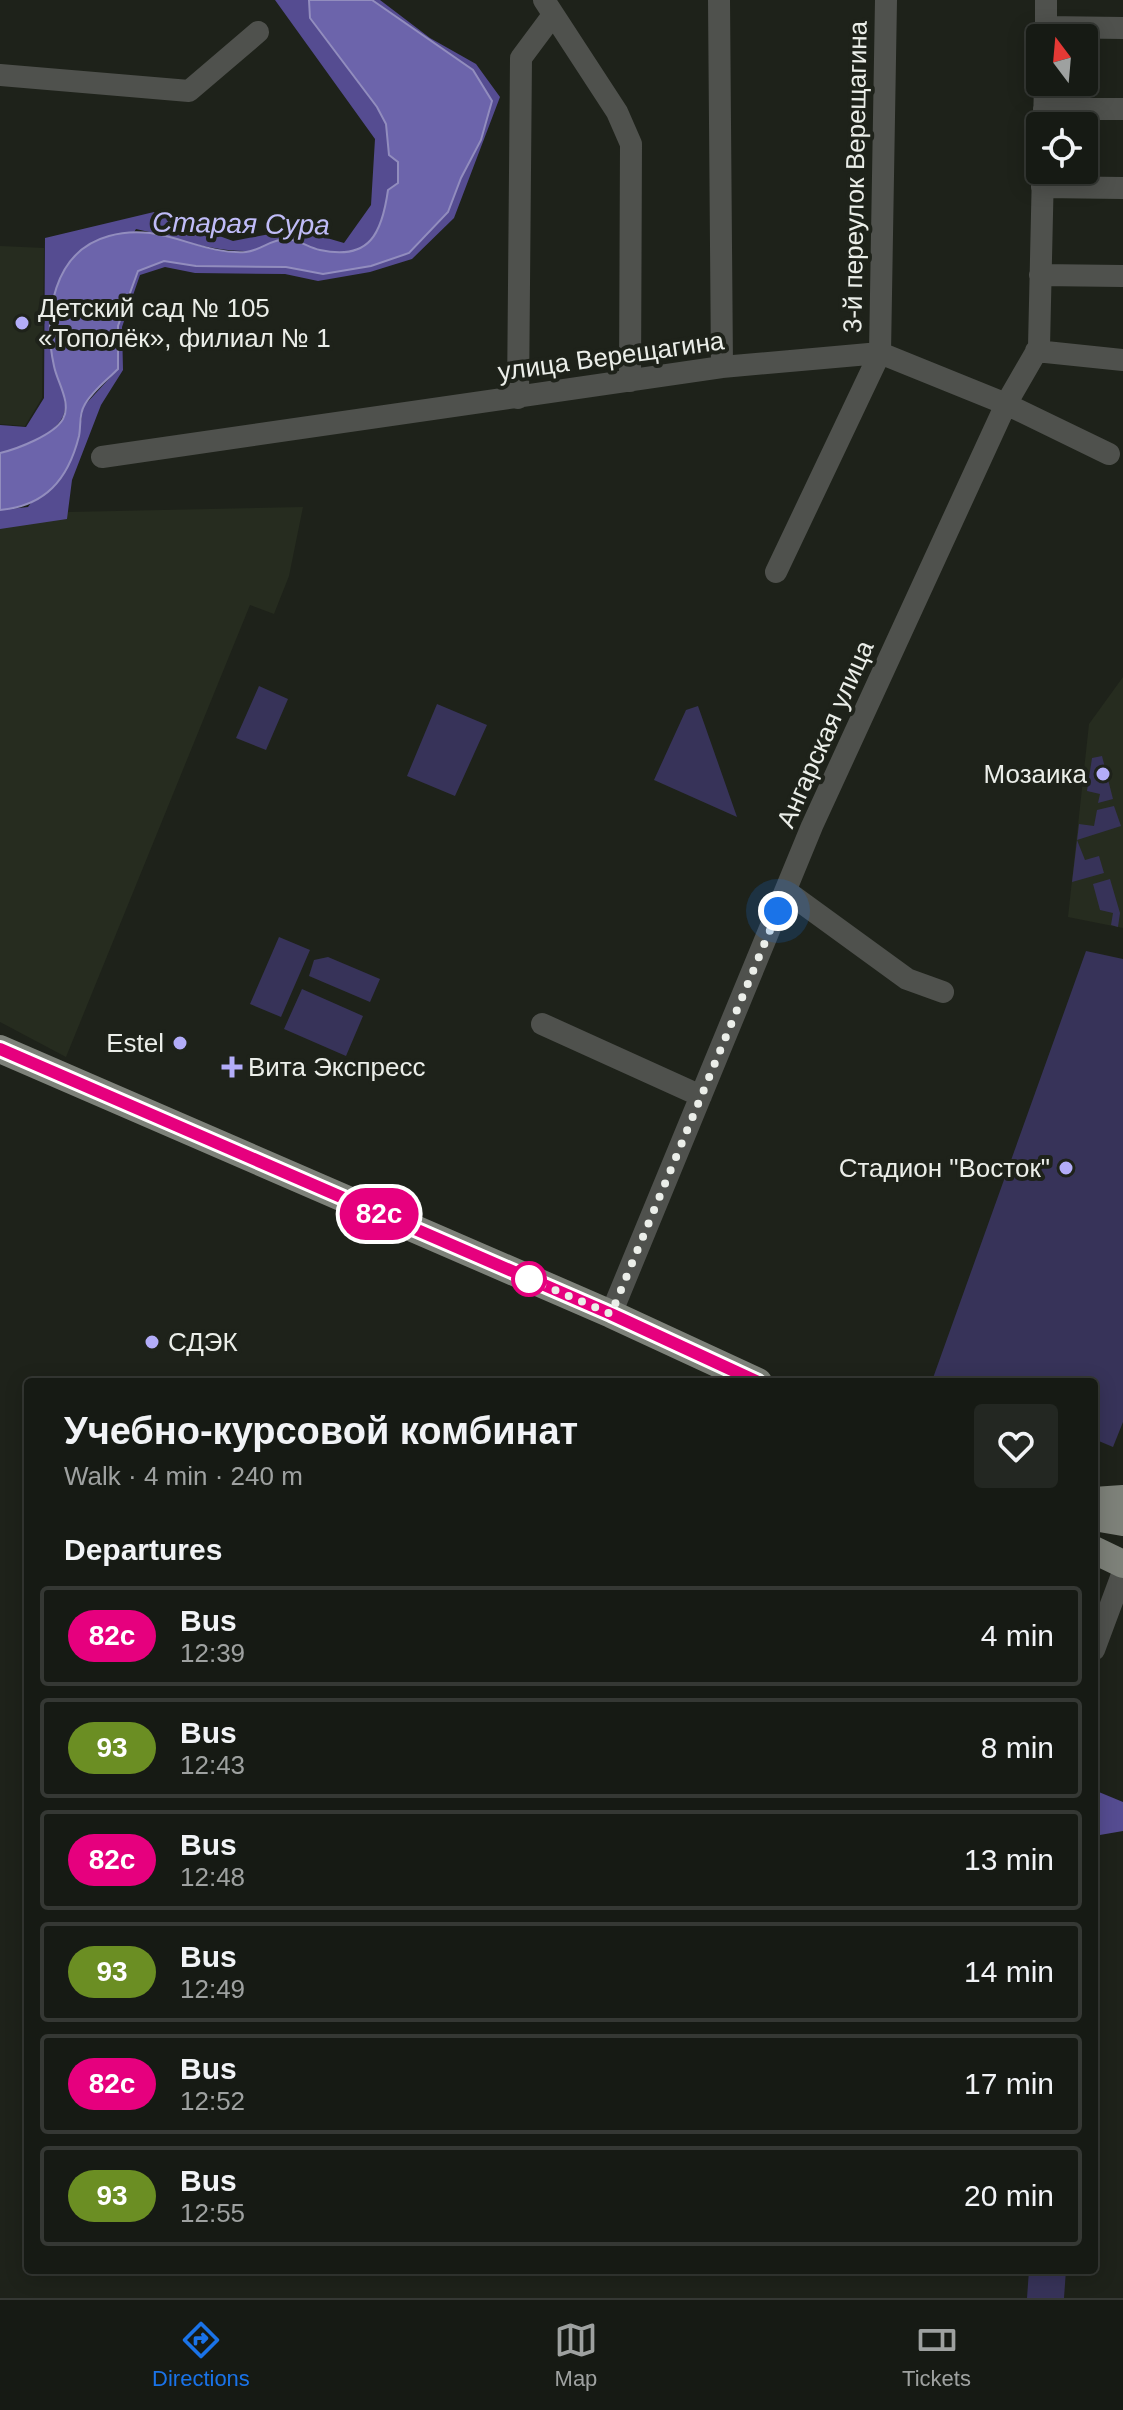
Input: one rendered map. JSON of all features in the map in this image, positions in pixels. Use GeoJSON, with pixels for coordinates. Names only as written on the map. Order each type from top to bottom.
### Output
{"type":"FeatureCollection","features":[{"type":"Feature","properties":{"kind":"main road"},"geometry":{"type":"LineString","coordinates":[[0,1049],[611,1314],[749,1378]]}},
{"type":"Feature","properties":{"kind":"main road"},"geometry":{"type":"LineString","coordinates":[[1098,1501],[1123,1499]]}},
{"type":"Feature","properties":{"kind":"main road"},"geometry":{"type":"LineString","coordinates":[[1098,1518],[1123,1522]]}},
{"type":"Feature","properties":{"kind":"main road"},"geometry":{"type":"LineString","coordinates":[[1098,1552],[1123,1564]]}},
{"type":"Feature","properties":{"kind":"street"},"geometry":{"type":"LineString","coordinates":[[719,0],[722,367]]}},
{"type":"Feature","properties":{"kind":"street","name":"3-й переулок Верещагина"},"geometry":{"type":"LineString","coordinates":[[776,572],[880,353],[886,0]]}},
{"type":"Feature","properties":{"kind":"street"},"geometry":{"type":"LineString","coordinates":[[1046,0],[1046,24]]}},
{"type":"Feature","properties":{"kind":"street"},"geometry":{"type":"LineString","coordinates":[[518,398],[521,58],[548,7],[617,112],[631,144],[630,381]]}},
{"type":"Feature","properties":{"kind":"street"},"geometry":{"type":"LineString","coordinates":[[1098,30],[1123,28]]}},
{"type":"Feature","properties":{"kind":"street"},"geometry":{"type":"LineString","coordinates":[[0,75],[189,91],[258,32]]}},
{"type":"Feature","properties":{"kind":"street"},"geometry":{"type":"LineString","coordinates":[[1097,112],[1123,109]]}},
{"type":"Feature","properties":{"kind":"street","name":"Ангарская улица"},"geometry":{"type":"LineString","coordinates":[[611,1314],[812,826],[1006,404],[1036,351],[1042,184]]}},
{"type":"Feature","properties":{"kind":"street"},"geometry":{"type":"LineString","coordinates":[[1091,184],[1123,188]]}},
{"type":"Feature","properties":{"kind":"street"},"geometry":{"type":"LineString","coordinates":[[1040,275],[1123,276]]}},
{"type":"Feature","properties":{"kind":"street"},"geometry":{"type":"LineString","coordinates":[[1036,351],[1123,360]]}},
{"type":"Feature","properties":{"kind":"street","name":"улица Верещагина"},"geometry":{"type":"LineString","coordinates":[[102,457],[722,367],[880,353],[1006,404],[1109,454]]}},
{"type":"Feature","properties":{"kind":"street"},"geometry":{"type":"LineString","coordinates":[[786,891],[907,979],[943,992]]}},
{"type":"Feature","properties":{"kind":"street"},"geometry":{"type":"LineString","coordinates":[[542,1024],[701,1096]]}},
{"type":"Feature","properties":{"kind":"street"},"geometry":{"type":"LineString","coordinates":[[1098,1639],[1123,1572]]}},
{"type":"Feature","properties":{"kind":"shaded area"},"geometry":{"type":"Polygon","coordinates":[[[275,0],[309,0],[310,18],[377,107],[386,124],[389,155],[398,162],[398,183],[388,190],[377,231],[361,248],[336,253],[289,240],[249,251],[230,250],[136,229],[54,365],[64,397],[63,417],[40,438],[0,453],[0,425],[26,427],[44,398],[45,238],[154,212],[233,241],[296,229],[344,243],[371,205],[375,139],[275,0]]]}},
{"type":"Feature","properties":{"kind":"shaded area"},"geometry":{"type":"Polygon","coordinates":[[[309,0],[372,0],[473,70],[492,101],[481,140],[448,212],[409,253],[371,266],[323,274],[286,267],[196,266],[164,261],[138,271],[118,326],[118,369],[84,406],[79,436],[68,466],[61,478],[42,496],[30,503],[0,510],[0,453],[44,436],[63,419],[65,399],[51,347],[52,307],[64,271],[75,256],[90,244],[109,236],[145,233],[228,252],[251,251],[286,239],[337,252],[362,247],[377,231],[388,190],[398,183],[398,162],[389,155],[386,124],[377,107],[310,18],[309,0]]]}},
{"type":"Feature","properties":{"kind":"shaded area"},"geometry":{"type":"Polygon","coordinates":[[[372,0],[380,0],[430,38],[476,64],[500,97],[454,218],[412,259],[370,272],[318,281],[285,274],[195,273],[165,267],[140,275],[122,327],[123,370],[101,405],[72,480],[67,519],[0,529],[0,510],[28,507],[79,436],[83,407],[118,369],[118,326],[138,271],[164,261],[196,266],[286,267],[323,274],[371,266],[409,253],[448,212],[481,140],[473,70],[372,0]]]}},
{"type":"Feature","properties":{"kind":"shaded area","name":"Детский сад № 105 «Тополёк», филиал № 1"},"geometry":{"type":"Polygon","coordinates":[[[0,246],[44,248],[42,398],[25,426],[0,424],[0,246]]]}},
{"type":"Feature","properties":{"kind":"shaded area"},"geometry":{"type":"Polygon","coordinates":[[[303,507],[289,576],[274,614],[250,605],[66,1057],[0,1022],[0,528],[69,512],[303,507]]]}},
{"type":"Feature","properties":{"kind":"shaded area","name":"Мозаика"},"geometry":{"type":"Polygon","coordinates":[[[1123,677],[1123,928],[1068,917],[1089,724],[1123,677]]]}},
{"type":"Feature","properties":{"kind":"shaded area"},"geometry":{"type":"Polygon","coordinates":[[[259,686],[288,699],[266,750],[236,738],[259,686]]]}},
{"type":"Feature","properties":{"kind":"shaded area"},"geometry":{"type":"Polygon","coordinates":[[[437,704],[487,725],[455,796],[407,776],[437,704]]]}},
{"type":"Feature","properties":{"kind":"shaded area"},"geometry":{"type":"Polygon","coordinates":[[[698,706],[737,817],[654,780],[686,710],[698,706]]]}},
{"type":"Feature","properties":{"kind":"shaded area"},"geometry":{"type":"Polygon","coordinates":[[[1102,756],[1113,799],[1098,803],[1100,794],[1087,791],[1092,758],[1102,756]]]}},
{"type":"Feature","properties":{"kind":"shaded area"},"geometry":{"type":"Polygon","coordinates":[[[1114,806],[1121,826],[1077,840],[1079,824],[1094,826],[1097,810],[1114,806]]]}},
{"type":"Feature","properties":{"kind":"shaded area"},"geometry":{"type":"Polygon","coordinates":[[[1077,840],[1085,860],[1099,856],[1104,873],[1072,882],[1077,840]]]}},
{"type":"Feature","properties":{"kind":"shaded area"},"geometry":{"type":"Polygon","coordinates":[[[1110,879],[1120,913],[1118,927],[1111,925],[1113,913],[1100,910],[1093,884],[1110,879]]]}},
{"type":"Feature","properties":{"kind":"shaded area"},"geometry":{"type":"Polygon","coordinates":[[[279,937],[310,950],[281,1017],[250,1004],[279,937]]]}},
{"type":"Feature","properties":{"kind":"shaded area","name":"Стадион \"Восток\""},"geometry":{"type":"Polygon","coordinates":[[[1086,951],[1123,959],[1123,1422],[1113,1447],[1098,1441],[1098,1378],[933,1378],[1086,951]]]}},
{"type":"Feature","properties":{"kind":"shaded area"},"geometry":{"type":"Polygon","coordinates":[[[328,957],[380,979],[370,1002],[309,976],[314,960],[328,957]]]}},
{"type":"Feature","properties":{"kind":"shaded area"},"geometry":{"type":"Polygon","coordinates":[[[302,989],[363,1016],[346,1056],[284,1029],[302,989]]]}},
{"type":"Feature","properties":{"kind":"shaded area"},"geometry":{"type":"Polygon","coordinates":[[[1098,1792],[1123,1802],[1123,1831],[1098,1835],[1098,1792]]]}},
{"type":"Feature","properties":{"kind":"shaded area"},"geometry":{"type":"Polygon","coordinates":[[[1029,2274],[1066,2274],[1064,2298],[1027,2298],[1029,2274]]]}},
{"type":"Feature","properties":{"kind":"bus line","name":"82с"},"geometry":{"type":"LineString","coordinates":[[0,1049],[611,1314],[749,1378]]}},
{"type":"Feature","properties":{"kind":"place","name":"Детский сад № 105 «Тополёк», филиал № 1"},"geometry":{"type":"Point","coordinates":[22,323]}},
{"type":"Feature","properties":{"kind":"place","name":"Мозаика"},"geometry":{"type":"Point","coordinates":[1103,774]}},
{"type":"Feature","properties":{"kind":"place","name":"Estel"},"geometry":{"type":"Point","coordinates":[180,1043]}},
{"type":"Feature","properties":{"kind":"place","name":"Вита Экспресс"},"geometry":{"type":"Point","coordinates":[232,1067]}},
{"type":"Feature","properties":{"kind":"place","name":"Стадион \"Восток\""},"geometry":{"type":"Point","coordinates":[1066,1168]}},
{"type":"Feature","properties":{"kind":"place","name":"СДЭК"},"geometry":{"type":"Point","coordinates":[152,1342]}},
{"type":"Feature","properties":{"kind":"route"},"geometry":{"type":"LineString","coordinates":[[529,1279],[611,1314],[778,911]]}},
{"type":"Feature","properties":{"kind":"water label","name":"Старая Сура"},"geometry":{"type":"Point","coordinates":[241,223]}}]}
